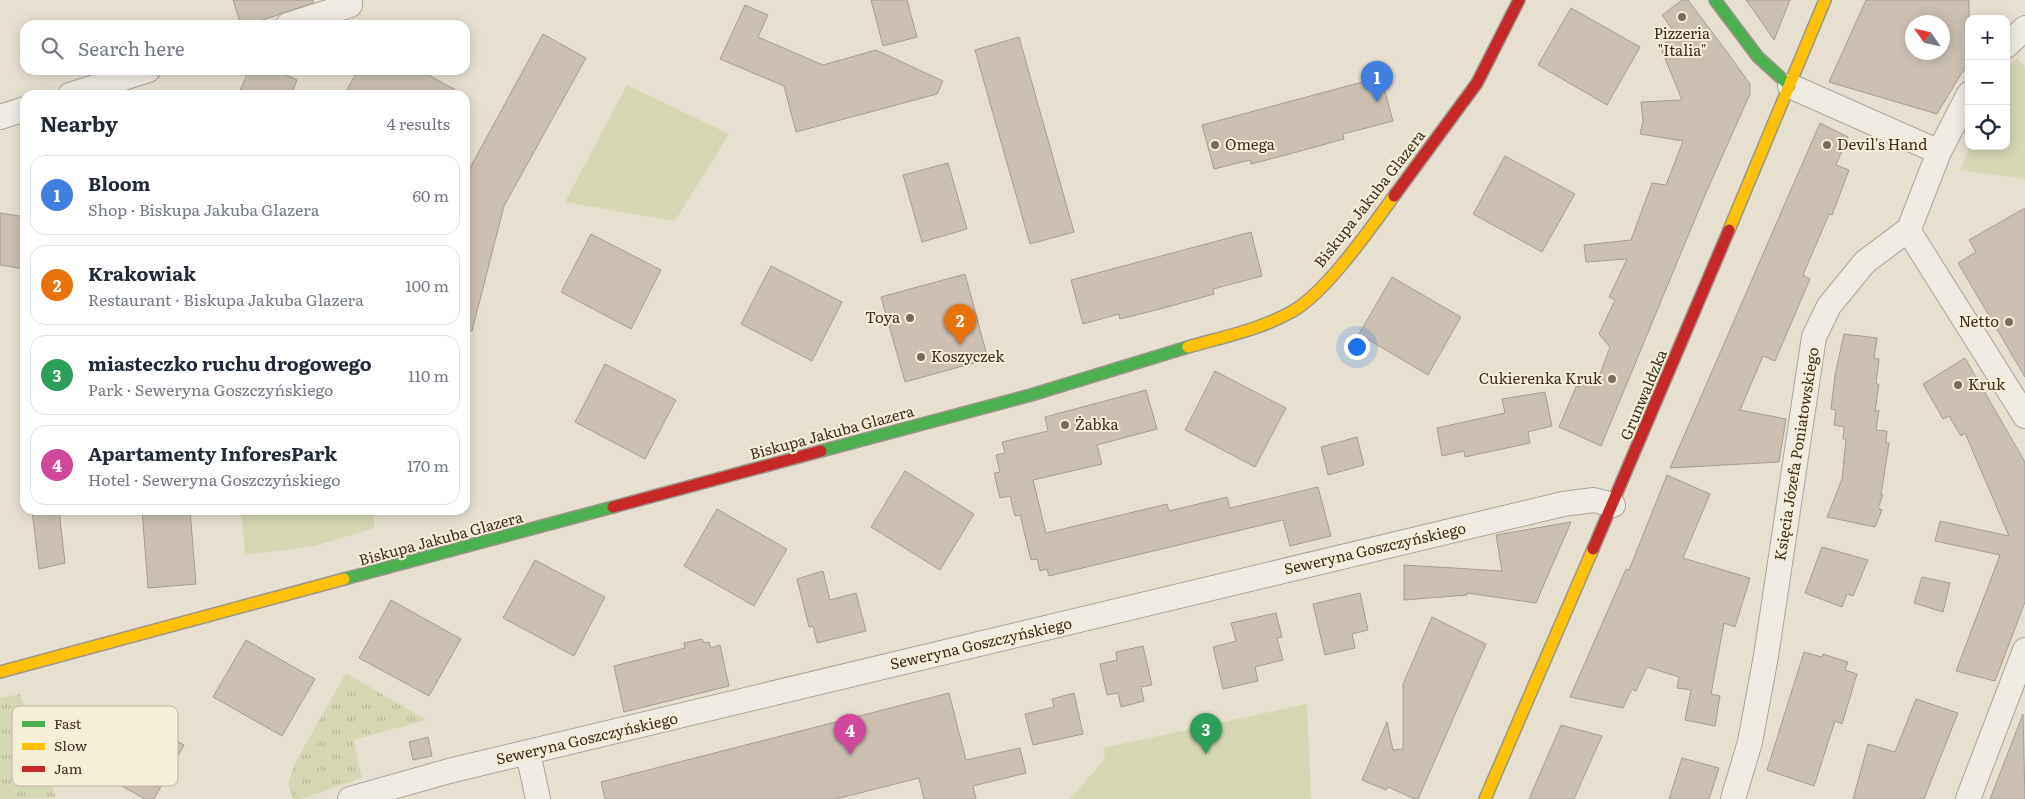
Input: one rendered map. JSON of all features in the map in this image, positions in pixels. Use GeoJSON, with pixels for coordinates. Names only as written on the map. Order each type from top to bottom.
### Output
{"type":"FeatureCollection","features":[{"type":"Feature","properties":{"kind":"street","name":"Biskupa Jakuba Glazera"},"geometry":{"type":"LineString","coordinates":[[0,672],[1031,395],[1268,322],[1293,311],[1313,297],[1374,224],[1476,83],[1519,0]]}},
{"type":"Feature","properties":{"kind":"street"},"geometry":{"type":"LineString","coordinates":[[1715,0],[1776,77],[1790,86],[1940,152]]}},
{"type":"Feature","properties":{"kind":"street","name":"Grunwaldzka"},"geometry":{"type":"LineString","coordinates":[[1485,799],[1613,505],[1826,0]]}},
{"type":"Feature","properties":{"kind":"street"},"geometry":{"type":"LineString","coordinates":[[302,20],[350,3]]}},
{"type":"Feature","properties":{"kind":"street"},"geometry":{"type":"LineString","coordinates":[[2010,42],[2025,28]]}},
{"type":"Feature","properties":{"kind":"street"},"geometry":{"type":"LineString","coordinates":[[86,90],[132,75]]}},
{"type":"Feature","properties":{"kind":"street"},"geometry":{"type":"LineString","coordinates":[[1965,102],[1940,152],[1908,230],[2025,416]]}},
{"type":"Feature","properties":{"kind":"street"},"geometry":{"type":"LineString","coordinates":[[0,117],[20,111]]}},
{"type":"Feature","properties":{"kind":"street","name":"Księcia Józefa Poniatowskiego"},"geometry":{"type":"LineString","coordinates":[[1734,799],[1750,742],[1766,656],[1814,337],[1829,306],[1865,262],[1908,230]]}},
{"type":"Feature","properties":{"kind":"street","name":"Seweryna Goszczyńskiego"},"geometry":{"type":"LineString","coordinates":[[350,799],[400,783],[1563,504],[1594,500],[1613,505]]}},
{"type":"Feature","properties":{"kind":"street"},"geometry":{"type":"LineString","coordinates":[[1968,799],[2025,650]]}},
{"type":"Feature","properties":{"kind":"street"},"geometry":{"type":"LineString","coordinates":[[528,753],[538,799]]}},
{"type":"Feature","properties":{"kind":"green space"},"geometry":{"type":"Polygon","coordinates":[[[2017,58],[2025,67],[2025,179],[1960,170],[1968,150],[2010,150],[2010,64],[2017,58]]]}},
{"type":"Feature","properties":{"kind":"green space"},"geometry":{"type":"Polygon","coordinates":[[[627,85],[729,134],[675,221],[565,202],[627,85]]]}},
{"type":"Feature","properties":{"kind":"green space"},"geometry":{"type":"Polygon","coordinates":[[[241,515],[374,515],[374,528],[315,546],[245,555],[241,515]]]}},
{"type":"Feature","properties":{"kind":"green space"},"geometry":{"type":"Polygon","coordinates":[[[346,673],[426,720],[353,740],[362,778],[301,799],[293,799],[288,784],[295,763],[346,673]]]}},
{"type":"Feature","properties":{"kind":"green space"},"geometry":{"type":"Polygon","coordinates":[[[20,694],[24,706],[12,706],[12,786],[52,786],[56,798],[0,799],[0,698],[20,694]]]}},
{"type":"Feature","properties":{"kind":"green space"},"geometry":{"type":"Polygon","coordinates":[[[1307,704],[1311,799],[1070,799],[1105,759],[1103,748],[1307,704]]]}},
{"type":"Feature","properties":{"kind":"building"},"geometry":{"type":"Polygon","coordinates":[[[233,0],[313,0],[313,3],[263,20],[239,20],[233,0]]]}},
{"type":"Feature","properties":{"kind":"building"},"geometry":{"type":"Polygon","coordinates":[[[871,0],[907,0],[917,37],[883,46],[871,0]]]}},
{"type":"Feature","properties":{"kind":"building"},"geometry":{"type":"Polygon","coordinates":[[[1682,0],[1688,0],[1727,52],[1750,84],[1750,94],[1705,195],[1601,446],[1559,427],[1576,387],[1597,382],[1610,347],[1599,334],[1615,300],[1609,297],[1627,259],[1586,262],[1584,245],[1631,240],[1652,183],[1666,185],[1683,141],[1640,134],[1643,121],[1641,102],[1682,100],[1660,46],[1677,36],[1662,15],[1682,0]]]}},
{"type":"Feature","properties":{"kind":"building"},"geometry":{"type":"Polygon","coordinates":[[[1746,0],[1790,0],[1774,40],[1754,11],[1746,0]]]}},
{"type":"Feature","properties":{"kind":"building"},"geometry":{"type":"Polygon","coordinates":[[[1866,0],[1969,0],[1969,15],[1965,15],[1965,68],[1937,114],[1829,82],[1866,0]]]}},
{"type":"Feature","properties":{"kind":"building"},"geometry":{"type":"Polygon","coordinates":[[[745,5],[768,15],[758,37],[823,65],[876,50],[943,81],[937,94],[796,132],[784,86],[720,59],[745,5]]]}},
{"type":"Feature","properties":{"kind":"building"},"geometry":{"type":"Polygon","coordinates":[[[1571,8],[1640,47],[1607,105],[1538,65],[1571,8]]]}},
{"type":"Feature","properties":{"kind":"building"},"geometry":{"type":"Polygon","coordinates":[[[543,34],[586,58],[504,206],[472,331],[470,331],[470,168],[543,34]]]}},
{"type":"Feature","properties":{"kind":"building"},"geometry":{"type":"Polygon","coordinates":[[[1019,37],[1074,232],[1030,244],[975,50],[1019,37]]]}},
{"type":"Feature","properties":{"kind":"building"},"geometry":{"type":"Polygon","coordinates":[[[247,75],[286,75],[297,80],[293,90],[240,90],[247,75]]]}},
{"type":"Feature","properties":{"kind":"building"},"geometry":{"type":"Polygon","coordinates":[[[355,75],[428,75],[456,90],[347,90],[355,75]]]}},
{"type":"Feature","properties":{"kind":"building"},"geometry":{"type":"Polygon","coordinates":[[[1381,77],[1393,121],[1343,134],[1344,139],[1286,155],[1251,164],[1250,160],[1214,169],[1202,125],[1381,77]]]}},
{"type":"Feature","properties":{"kind":"building"},"geometry":{"type":"Polygon","coordinates":[[[1820,123],[1848,137],[1836,165],[1849,170],[1832,215],[1829,214],[1803,275],[1810,279],[1775,361],[1763,356],[1740,410],[1786,419],[1779,462],[1670,468],[1820,123]]]}},
{"type":"Feature","properties":{"kind":"building"},"geometry":{"type":"Polygon","coordinates":[[[1505,156],[1575,194],[1542,252],[1473,214],[1505,156]]]}},
{"type":"Feature","properties":{"kind":"building"},"geometry":{"type":"Polygon","coordinates":[[[948,163],[967,229],[922,242],[903,175],[948,163]]]}},
{"type":"Feature","properties":{"kind":"building","name":"Netto"},"geometry":{"type":"Polygon","coordinates":[[[2025,208],[2025,377],[1958,263],[1976,252],[1969,240],[2025,208]]]}},
{"type":"Feature","properties":{"kind":"building"},"geometry":{"type":"Polygon","coordinates":[[[0,213],[20,216],[20,268],[0,265],[0,213]]]}},
{"type":"Feature","properties":{"kind":"building"},"geometry":{"type":"Polygon","coordinates":[[[1251,232],[1262,276],[1213,289],[1214,294],[1160,309],[1120,319],[1119,314],[1083,324],[1071,280],[1251,232]]]}},
{"type":"Feature","properties":{"kind":"building"},"geometry":{"type":"Polygon","coordinates":[[[591,234],[661,270],[631,329],[561,292],[591,234]]]}},
{"type":"Feature","properties":{"kind":"building"},"geometry":{"type":"Polygon","coordinates":[[[771,266],[842,302],[812,361],[741,324],[771,266]]]}},
{"type":"Feature","properties":{"kind":"building"},"geometry":{"type":"Polygon","coordinates":[[[965,274],[988,359],[905,382],[881,297],[965,274]]]}},
{"type":"Feature","properties":{"kind":"building"},"geometry":{"type":"Polygon","coordinates":[[[1392,277],[1461,317],[1428,375],[1359,334],[1392,277]]]}},
{"type":"Feature","properties":{"kind":"building"},"geometry":{"type":"Polygon","coordinates":[[[1844,334],[1877,338],[1874,358],[1879,359],[1876,384],[1879,384],[1875,412],[1879,410],[1876,430],[1887,431],[1886,443],[1889,443],[1881,495],[1883,495],[1878,508],[1882,510],[1875,527],[1827,517],[1842,479],[1846,439],[1843,439],[1844,427],[1834,425],[1836,410],[1831,409],[1835,375],[1844,334]]]}},
{"type":"Feature","properties":{"kind":"building"},"geometry":{"type":"Polygon","coordinates":[[[1965,358],[2025,462],[2025,602],[1995,681],[1956,671],[2000,555],[1935,541],[1940,521],[2009,536],[1965,433],[1961,436],[1949,416],[1943,419],[1923,384],[1965,358]]]}},
{"type":"Feature","properties":{"kind":"building"},"geometry":{"type":"Polygon","coordinates":[[[605,364],[676,400],[645,459],[575,422],[605,364]]]}},
{"type":"Feature","properties":{"kind":"building"},"geometry":{"type":"Polygon","coordinates":[[[1215,371],[1286,408],[1255,467],[1185,430],[1215,371]]]}},
{"type":"Feature","properties":{"kind":"building"},"geometry":{"type":"Polygon","coordinates":[[[1146,390],[1157,429],[1097,445],[1102,464],[1033,480],[1046,533],[1167,504],[1169,511],[1227,497],[1230,508],[1318,487],[1331,536],[1290,546],[1283,520],[1049,576],[1047,569],[1040,571],[1037,559],[1031,560],[1020,515],[1015,516],[1010,496],[1000,498],[994,473],[1000,472],[996,455],[1005,453],[1002,442],[1048,431],[1045,417],[1146,390]]]}},
{"type":"Feature","properties":{"kind":"building"},"geometry":{"type":"Polygon","coordinates":[[[1545,392],[1552,426],[1528,432],[1530,443],[1465,457],[1464,451],[1442,456],[1437,428],[1505,413],[1502,399],[1545,392]]]}},
{"type":"Feature","properties":{"kind":"building"},"geometry":{"type":"Polygon","coordinates":[[[1357,437],[1364,465],[1328,475],[1321,447],[1357,437]]]}},
{"type":"Feature","properties":{"kind":"building"},"geometry":{"type":"Polygon","coordinates":[[[905,471],[974,514],[940,570],[871,527],[905,471]]]}},
{"type":"Feature","properties":{"kind":"building"},"geometry":{"type":"Polygon","coordinates":[[[1667,475],[1710,494],[1683,558],[1750,578],[1735,627],[1724,623],[1711,694],[1720,696],[1715,726],[1685,720],[1691,690],[1677,688],[1679,677],[1647,667],[1636,691],[1632,689],[1623,708],[1570,697],[1626,569],[1629,570],[1667,475]]]}},
{"type":"Feature","properties":{"kind":"building"},"geometry":{"type":"Polygon","coordinates":[[[717,509],[787,549],[754,606],[684,566],[717,509]]]}},
{"type":"Feature","properties":{"kind":"building"},"geometry":{"type":"Polygon","coordinates":[[[33,515],[60,515],[65,563],[39,569],[33,515]]]}},
{"type":"Feature","properties":{"kind":"building"},"geometry":{"type":"Polygon","coordinates":[[[142,515],[190,515],[196,584],[148,588],[142,515]]]}},
{"type":"Feature","properties":{"kind":"building"},"geometry":{"type":"Polygon","coordinates":[[[1571,522],[1536,603],[1467,593],[1467,595],[1404,600],[1404,565],[1502,571],[1496,535],[1571,522]]]}},
{"type":"Feature","properties":{"kind":"building"},"geometry":{"type":"Polygon","coordinates":[[[1822,547],[1868,560],[1853,596],[1847,594],[1842,607],[1805,593],[1822,547]]]}},
{"type":"Feature","properties":{"kind":"building"},"geometry":{"type":"Polygon","coordinates":[[[535,560],[605,597],[574,656],[503,618],[535,560]]]}},
{"type":"Feature","properties":{"kind":"building"},"geometry":{"type":"Polygon","coordinates":[[[823,571],[830,600],[856,593],[866,631],[817,643],[813,626],[809,627],[797,579],[823,571]]]}},
{"type":"Feature","properties":{"kind":"building"},"geometry":{"type":"Polygon","coordinates":[[[1922,577],[1950,583],[1943,612],[1914,603],[1922,577]]]}},
{"type":"Feature","properties":{"kind":"building"},"geometry":{"type":"Polygon","coordinates":[[[1360,593],[1368,630],[1352,634],[1355,648],[1325,655],[1313,604],[1360,593]]]}},
{"type":"Feature","properties":{"kind":"building"},"geometry":{"type":"Polygon","coordinates":[[[391,600],[461,639],[429,696],[359,658],[391,600]]]}},
{"type":"Feature","properties":{"kind":"building"},"geometry":{"type":"Polygon","coordinates":[[[1276,613],[1282,637],[1277,638],[1283,660],[1255,667],[1258,681],[1223,689],[1213,647],[1236,641],[1231,623],[1276,613]]]}},
{"type":"Feature","properties":{"kind":"building"},"geometry":{"type":"Polygon","coordinates":[[[1432,617],[1486,644],[1418,799],[1415,799],[1388,787],[1386,790],[1362,780],[1387,722],[1393,750],[1403,749],[1403,684],[1432,617]]]}},
{"type":"Feature","properties":{"kind":"building"},"geometry":{"type":"Polygon","coordinates":[[[702,639],[704,643],[709,642],[711,648],[720,645],[729,686],[624,712],[614,666],[685,648],[684,643],[702,639]]]}},
{"type":"Feature","properties":{"kind":"building"},"geometry":{"type":"Polygon","coordinates":[[[246,640],[315,679],[282,736],[213,697],[246,640]]]}},
{"type":"Feature","properties":{"kind":"building"},"geometry":{"type":"Polygon","coordinates":[[[1143,646],[1152,685],[1141,687],[1144,701],[1121,707],[1118,693],[1107,695],[1100,664],[1117,660],[1116,652],[1143,646]]]}},
{"type":"Feature","properties":{"kind":"building"},"geometry":{"type":"Polygon","coordinates":[[[1804,652],[1822,657],[1823,654],[1848,662],[1845,670],[1857,674],[1842,724],[1835,721],[1814,786],[1767,770],[1804,652]]]}},
{"type":"Feature","properties":{"kind":"building"},"geometry":{"type":"Polygon","coordinates":[[[949,693],[966,760],[1020,748],[1026,773],[973,786],[976,799],[924,799],[919,778],[836,799],[605,799],[601,782],[949,693]]]}},
{"type":"Feature","properties":{"kind":"building"},"geometry":{"type":"Polygon","coordinates":[[[1074,693],[1083,734],[1033,745],[1025,714],[1054,707],[1052,699],[1074,693]]]}},
{"type":"Feature","properties":{"kind":"building"},"geometry":{"type":"Polygon","coordinates":[[[1916,699],[1958,713],[1924,799],[1853,799],[1868,744],[1895,752],[1916,699]]]}},
{"type":"Feature","properties":{"kind":"building"},"geometry":{"type":"Polygon","coordinates":[[[2023,714],[2025,799],[1990,799],[2023,714]]]}},
{"type":"Feature","properties":{"kind":"building"},"geometry":{"type":"Polygon","coordinates":[[[1561,725],[1602,736],[1574,799],[1529,799],[1561,725]]]}},
{"type":"Feature","properties":{"kind":"building"},"geometry":{"type":"Polygon","coordinates":[[[428,737],[432,756],[413,760],[409,742],[428,737]]]}},
{"type":"Feature","properties":{"kind":"building"},"geometry":{"type":"Polygon","coordinates":[[[178,742],[184,745],[178,756],[178,742]]]}},
{"type":"Feature","properties":{"kind":"building"},"geometry":{"type":"Polygon","coordinates":[[[1682,758],[1719,768],[1709,799],[1669,799],[1682,758]]]}},
{"type":"Feature","properties":{"kind":"building"},"geometry":{"type":"Polygon","coordinates":[[[122,786],[161,786],[154,799],[145,799],[122,786]]]}},
{"type":"Feature","properties":{"kind":"traffic: fast"},"geometry":{"type":"LineString","coordinates":[[1715,0],[1758,57],[1790,86]]}},
{"type":"Feature","properties":{"kind":"traffic: fast"},"geometry":{"type":"LineString","coordinates":[[821,451],[1031,395],[1188,347]]}},
{"type":"Feature","properties":{"kind":"traffic: fast"},"geometry":{"type":"LineString","coordinates":[[344,579],[613,507]]}},
{"type":"Feature","properties":{"kind":"traffic: slow"},"geometry":{"type":"LineString","coordinates":[[1729,230],[1825,0]]}},
{"type":"Feature","properties":{"kind":"traffic: slow"},"geometry":{"type":"LineString","coordinates":[[1188,347],[1268,323],[1293,311],[1306,302],[1334,275],[1394,196]]}},
{"type":"Feature","properties":{"kind":"traffic: slow"},"geometry":{"type":"LineString","coordinates":[[1485,799],[1593,549]]}},
{"type":"Feature","properties":{"kind":"traffic: slow"},"geometry":{"type":"LineString","coordinates":[[0,672],[344,579]]}},
{"type":"Feature","properties":{"kind":"traffic: jam"},"geometry":{"type":"LineString","coordinates":[[1394,196],[1477,83],[1519,0]]}},
{"type":"Feature","properties":{"kind":"traffic: jam"},"geometry":{"type":"LineString","coordinates":[[1593,549],[1729,230]]}},
{"type":"Feature","properties":{"kind":"traffic: jam"},"geometry":{"type":"LineString","coordinates":[[613,507],[821,451]]}},
{"type":"Feature","properties":{"kind":"place","name":"Pizzeria \"Italia\""},"geometry":{"type":"Point","coordinates":[1682,17]}},
{"type":"Feature","properties":{"kind":"place","name":"Bloom"},"geometry":{"type":"Point","coordinates":[1377,102]}},
{"type":"Feature","properties":{"kind":"place","name":"Omega"},"geometry":{"type":"Point","coordinates":[1215,145]}},
{"type":"Feature","properties":{"kind":"place","name":"Devil's Hand"},"geometry":{"type":"Point","coordinates":[1827,145]}},
{"type":"Feature","properties":{"kind":"place","name":"Toya"},"geometry":{"type":"Point","coordinates":[910,318]}},
{"type":"Feature","properties":{"kind":"place","name":"Netto"},"geometry":{"type":"Point","coordinates":[2009,322]}},
{"type":"Feature","properties":{"kind":"place","name":"Krakowiak"},"geometry":{"type":"Point","coordinates":[960,345]}},
{"type":"Feature","properties":{"kind":"place","name":"Koszyczek"},"geometry":{"type":"Point","coordinates":[921,357]}},
{"type":"Feature","properties":{"kind":"place","name":"Cukierenka Kruk"},"geometry":{"type":"Point","coordinates":[1612,379]}},
{"type":"Feature","properties":{"kind":"place","name":"Kruk"},"geometry":{"type":"Point","coordinates":[1958,385]}},
{"type":"Feature","properties":{"kind":"place","name":"Żabka"},"geometry":{"type":"Point","coordinates":[1065,425]}},
{"type":"Feature","properties":{"kind":"place","name":"miasteczko ruchu drogowego"},"geometry":{"type":"Point","coordinates":[1206,754]}},
{"type":"Feature","properties":{"kind":"place","name":"Apartamenty InforesPark"},"geometry":{"type":"Point","coordinates":[850,755]}}]}
